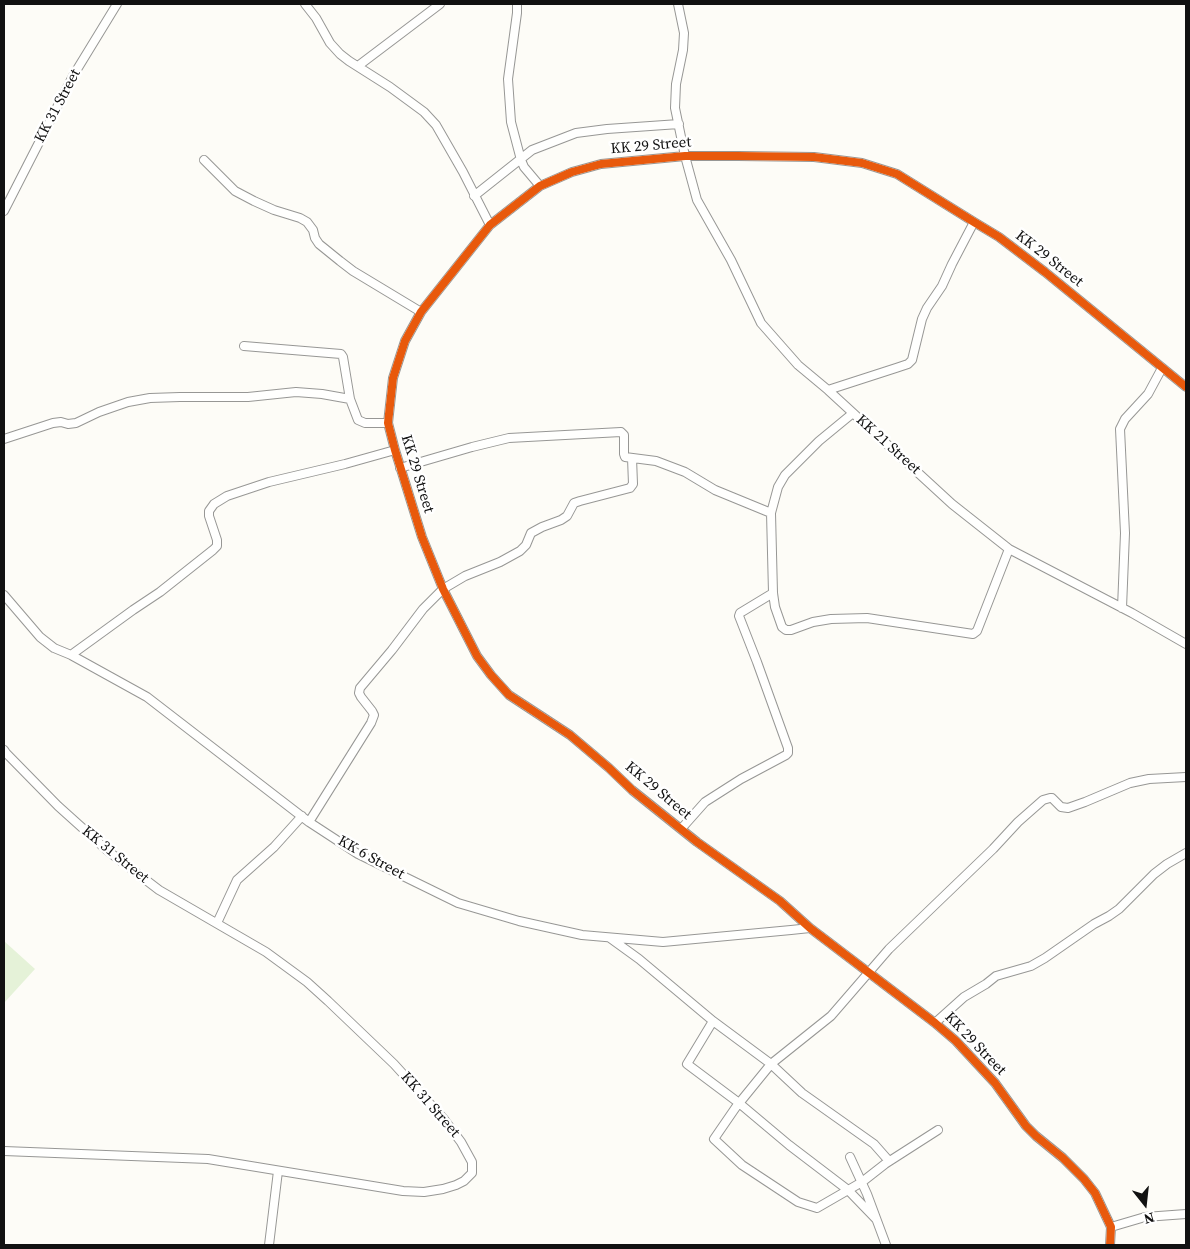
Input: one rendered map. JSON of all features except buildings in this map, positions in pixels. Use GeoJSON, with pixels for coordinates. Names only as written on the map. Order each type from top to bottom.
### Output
{"type":"FeatureCollection","features":[{"type":"Feature","properties":{"kind":"street","name":"KK 31 Street"},"geometry":{"type":"LineString","coordinates":[[4,211],[73,76],[117,4]]}},
{"type":"Feature","properties":{"kind":"street"},"geometry":{"type":"LineString","coordinates":[[306,4],[330,43],[340,54],[424,112],[436,125],[490,225]]}},
{"type":"Feature","properties":{"kind":"street"},"geometry":{"type":"LineString","coordinates":[[358,66],[440,4]]}},
{"type":"Feature","properties":{"kind":"street"},"geometry":{"type":"LineString","coordinates":[[517,4],[508,79],[511,122],[524,167],[540,186]]}},
{"type":"Feature","properties":{"kind":"street","name":"KK 21 Street"},"geometry":{"type":"LineString","coordinates":[[678,4],[684,33],[683,50],[676,84],[675,108],[685,156],[697,200],[731,260],[761,323],[798,365],[828,390],[952,504],[1009,549],[1186,644]]}},
{"type":"Feature","properties":{"kind":"street"},"geometry":{"type":"LineString","coordinates":[[474,196],[532,150],[576,133],[678,124]]}},
{"type":"Feature","properties":{"kind":"street","name":"KK 29 Street"},"geometry":{"type":"LineString","coordinates":[[1110,1245],[1111,1226],[1095,1193],[1063,1158],[1026,1126],[995,1083],[956,1041],[810,928],[780,901],[681,829],[632,790],[570,735],[509,695],[491,675],[477,656],[443,589],[422,537],[388,424],[393,378],[405,341],[421,312],[490,225],[540,186],[572,172],[601,164],[685,156],[814,157],[862,163],[897,174],[999,237],[1186,387]]}},
{"type":"Feature","properties":{"kind":"street"},"geometry":{"type":"LineString","coordinates":[[204,160],[235,190],[274,210],[307,222],[319,244],[340,261],[353,271],[421,312]]}},
{"type":"Feature","properties":{"kind":"street"},"geometry":{"type":"LineString","coordinates":[[828,390],[908,364],[912,360],[926,308],[942,286],[974,222]]}},
{"type":"Feature","properties":{"kind":"street"},"geometry":{"type":"LineString","coordinates":[[244,346],[341,354],[350,399],[358,420],[365,423],[388,424]]}},
{"type":"Feature","properties":{"kind":"street"},"geometry":{"type":"LineString","coordinates":[[1122,608],[1125,533],[1120,429],[1125,419],[1148,394],[1162,368]]}},
{"type":"Feature","properties":{"kind":"street"},"geometry":{"type":"LineString","coordinates":[[4,439],[53,423],[76,423],[99,412],[128,402],[150,398],[248,397],[296,392],[350,399]]}},
{"type":"Feature","properties":{"kind":"street"},"geometry":{"type":"LineString","coordinates":[[853,413],[819,441],[785,475],[778,487],[770,513],[773,593],[782,626],[786,630],[831,619],[867,618],[973,634],[977,631],[1009,549]]}},
{"type":"Feature","properties":{"kind":"street"},"geometry":{"type":"LineString","coordinates":[[400,468],[509,438],[622,432],[624,435],[625,457],[656,461],[685,472],[715,490],[770,513]]}},
{"type":"Feature","properties":{"kind":"street"},"geometry":{"type":"LineString","coordinates":[[71,655],[160,592],[214,550],[217,546],[209,516],[209,512],[214,504],[227,496],[269,482],[346,464],[395,450]]}},
{"type":"Feature","properties":{"kind":"street"},"geometry":{"type":"LineString","coordinates":[[310,822],[371,723],[374,715],[361,698],[360,688],[423,609],[443,589],[520,551],[526,545],[531,533],[567,516],[574,503],[630,488],[633,484],[632,458]]}},
{"type":"Feature","properties":{"kind":"street"},"geometry":{"type":"LineString","coordinates":[[681,829],[705,802],[741,779],[786,756],[788,753],[788,748],[758,662],[739,616],[740,613],[773,593]]}},
{"type":"Feature","properties":{"kind":"street","name":"KK 6 Street"},"geometry":{"type":"LineString","coordinates":[[4,595],[40,637],[54,648],[71,655],[147,697],[310,822],[358,854],[458,903],[519,921],[582,935],[664,942],[810,928]]}},
{"type":"Feature","properties":{"kind":"street","name":"KK 31 Street"},"geometry":{"type":"LineString","coordinates":[[4,750],[58,806],[108,851],[158,890],[266,952],[307,982],[394,1064],[443,1118],[461,1142],[472,1162],[472,1173],[464,1181],[443,1189],[424,1192],[403,1191],[208,1159],[4,1150]]}},
{"type":"Feature","properties":{"kind":"street"},"geometry":{"type":"LineString","coordinates":[[938,1130],[889,1161],[862,1182],[817,1208],[798,1202],[742,1165],[714,1138],[739,1103],[771,1064],[831,1016],[889,949],[993,849],[1018,822],[1046,798],[1052,798],[1062,807],[1068,808],[1130,783],[1149,779],[1186,777]]}},
{"type":"Feature","properties":{"kind":"street"},"geometry":{"type":"LineString","coordinates":[[217,923],[237,880],[260,862],[302,816]]}},
{"type":"Feature","properties":{"kind":"street"},"geometry":{"type":"LineString","coordinates":[[935,1023],[964,997],[996,976],[1031,966],[1120,909],[1154,874],[1186,853]]}},
{"type":"Feature","properties":{"kind":"street"},"geometry":{"type":"LineString","coordinates":[[609,937],[639,959],[713,1021],[771,1064],[802,1093],[874,1144],[889,1161]]}},
{"type":"Feature","properties":{"kind":"street"},"geometry":{"type":"LineString","coordinates":[[713,1021],[687,1064],[848,1190],[876,1219]]}},
{"type":"Feature","properties":{"kind":"street"},"geometry":{"type":"LineString","coordinates":[[850,1157],[852,1165],[862,1182],[886,1245]]}},
{"type":"Feature","properties":{"kind":"street"},"geometry":{"type":"LineString","coordinates":[[269,1245],[278,1171]]}},
{"type":"Feature","properties":{"kind":"street"},"geometry":{"type":"LineString","coordinates":[[1111,1226],[1145,1217],[1186,1214]]}},
{"type":"Feature","properties":{"kind":"green space"},"geometry":{"type":"Polygon","coordinates":[[[4,941],[35,969],[4,1003],[4,941]]]}},
{"type":"Feature","properties":{"kind":"cycle path"},"geometry":{"type":"LineString","coordinates":[[1110,1245],[1111,1227],[1095,1193],[1063,1158],[1026,1126],[995,1083],[956,1041],[810,928],[780,901],[697,842],[632,790],[570,735],[509,695],[491,675],[477,656],[443,589],[422,537],[388,423],[393,378],[405,341],[421,312],[490,225],[540,186],[572,172],[601,164],[685,156],[814,157],[862,163],[897,174],[999,237],[1186,387]]}}]}
